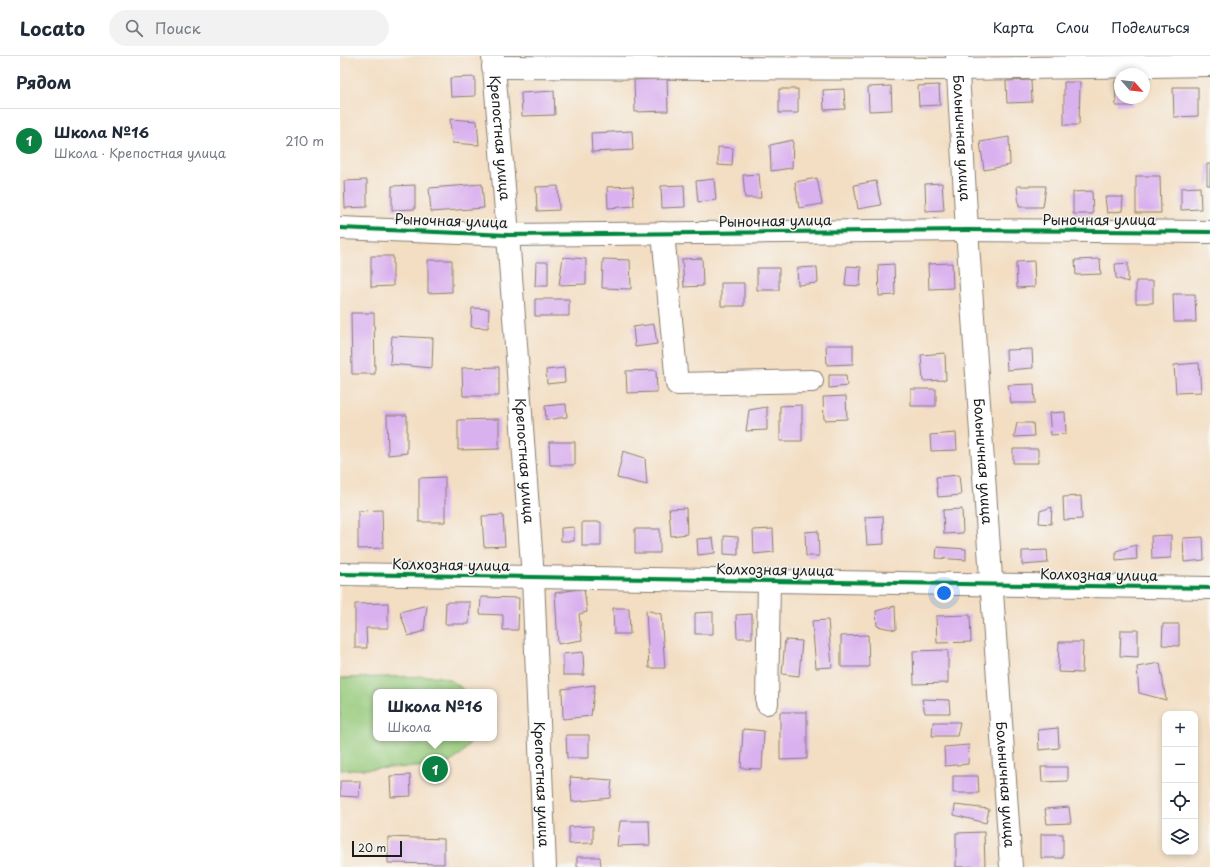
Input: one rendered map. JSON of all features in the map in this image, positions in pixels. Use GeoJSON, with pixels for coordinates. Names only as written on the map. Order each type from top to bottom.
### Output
{"type":"FeatureCollection","features":[{"type":"Feature","properties":{"kind":"street"},"geometry":{"type":"LineString","coordinates":[[493,62],[1210,65]]}},
{"type":"Feature","properties":{"kind":"street","name":"Крепостная улица"},"geometry":{"type":"LineString","coordinates":[[493,62],[508,234],[533,578],[545,867]]}},
{"type":"Feature","properties":{"kind":"street","name":"Больничная улица"},"geometry":{"type":"LineString","coordinates":[[958,63],[967,230],[1011,867]]}},
{"type":"Feature","properties":{"kind":"street","name":"Рыночная улица"},"geometry":{"type":"LineString","coordinates":[[340,228],[508,234],[967,230],[1210,232]]}},
{"type":"Feature","properties":{"kind":"street"},"geometry":{"type":"LineString","coordinates":[[663,233],[677,384],[812,381]]}},
{"type":"Feature","properties":{"kind":"street","name":"Колхозная улица"},"geometry":{"type":"LineString","coordinates":[[340,574],[1210,588]]}},
{"type":"Feature","properties":{"kind":"street"},"geometry":{"type":"LineString","coordinates":[[767,704],[769,581]]}},
{"type":"Feature","properties":{"kind":"green space"},"geometry":{"type":"Polygon","coordinates":[[[430,676],[449,680],[462,689],[373,689],[373,741],[470,741],[459,756],[450,762],[439,766],[340,770],[340,678],[430,676]]]}},
{"type":"Feature","properties":{"kind":"building"},"geometry":{"type":"Polygon","coordinates":[[[475,77],[475,96],[451,97],[450,78],[475,77]]]}},
{"type":"Feature","properties":{"kind":"building"},"geometry":{"type":"Polygon","coordinates":[[[667,78],[668,111],[635,112],[634,80],[667,78]]]}},
{"type":"Feature","properties":{"kind":"building"},"geometry":{"type":"Polygon","coordinates":[[[1031,80],[1032,102],[1007,103],[1006,81],[1031,80]]]}},
{"type":"Feature","properties":{"kind":"building"},"geometry":{"type":"Polygon","coordinates":[[[1064,82],[1080,82],[1079,125],[1064,125],[1064,82]]]}},
{"type":"Feature","properties":{"kind":"building"},"geometry":{"type":"Polygon","coordinates":[[[939,85],[940,105],[919,106],[918,86],[939,85]]]}},
{"type":"Feature","properties":{"kind":"building"},"geometry":{"type":"Polygon","coordinates":[[[891,86],[892,110],[869,111],[868,87],[891,86]]]}},
{"type":"Feature","properties":{"kind":"building"},"geometry":{"type":"Polygon","coordinates":[[[1173,87],[1198,87],[1198,116],[1174,117],[1173,87]]]}},
{"type":"Feature","properties":{"kind":"building"},"geometry":{"type":"Polygon","coordinates":[[[779,89],[798,89],[798,113],[779,113],[779,89]]]}},
{"type":"Feature","properties":{"kind":"building"},"geometry":{"type":"Polygon","coordinates":[[[844,89],[845,109],[824,110],[823,90],[844,89]]]}},
{"type":"Feature","properties":{"kind":"building"},"geometry":{"type":"Polygon","coordinates":[[[554,91],[555,115],[522,116],[521,93],[554,91]]]}},
{"type":"Feature","properties":{"kind":"building"},"geometry":{"type":"Polygon","coordinates":[[[1116,104],[1133,104],[1133,106],[1116,106],[1116,104]]]}},
{"type":"Feature","properties":{"kind":"building"},"geometry":{"type":"Polygon","coordinates":[[[450,119],[477,121],[479,145],[452,143],[450,119]]]}},
{"type":"Feature","properties":{"kind":"building"},"geometry":{"type":"Polygon","coordinates":[[[632,131],[633,150],[592,152],[591,133],[632,131]]]}},
{"type":"Feature","properties":{"kind":"building"},"geometry":{"type":"Polygon","coordinates":[[[1009,137],[1010,165],[984,170],[980,142],[1009,137]]]}},
{"type":"Feature","properties":{"kind":"building"},"geometry":{"type":"Polygon","coordinates":[[[793,140],[792,168],[771,171],[770,145],[793,140]]]}},
{"type":"Feature","properties":{"kind":"building"},"geometry":{"type":"Polygon","coordinates":[[[718,147],[733,148],[732,166],[718,165],[718,147]]]}},
{"type":"Feature","properties":{"kind":"building"},"geometry":{"type":"Polygon","coordinates":[[[1207,164],[1210,164],[1210,185],[1207,185],[1207,164]]]}},
{"type":"Feature","properties":{"kind":"building"},"geometry":{"type":"Polygon","coordinates":[[[759,174],[761,198],[745,198],[743,175],[759,174]]]}},
{"type":"Feature","properties":{"kind":"building"},"geometry":{"type":"Polygon","coordinates":[[[1136,176],[1160,176],[1161,213],[1136,213],[1136,176]]]}},
{"type":"Feature","properties":{"kind":"building"},"geometry":{"type":"Polygon","coordinates":[[[817,178],[822,204],[799,208],[795,182],[817,178]]]}},
{"type":"Feature","properties":{"kind":"building"},"geometry":{"type":"Polygon","coordinates":[[[714,179],[716,200],[698,202],[696,181],[714,179]]]}},
{"type":"Feature","properties":{"kind":"building"},"geometry":{"type":"Polygon","coordinates":[[[367,180],[367,207],[345,208],[344,181],[367,180]]]}},
{"type":"Feature","properties":{"kind":"building"},"geometry":{"type":"Polygon","coordinates":[[[876,181],[881,205],[858,209],[854,185],[876,181]]]}},
{"type":"Feature","properties":{"kind":"building"},"geometry":{"type":"Polygon","coordinates":[[[942,183],[944,210],[926,211],[925,184],[942,183]]]}},
{"type":"Feature","properties":{"kind":"building"},"geometry":{"type":"Polygon","coordinates":[[[482,184],[484,208],[431,212],[429,188],[482,184]]]}},
{"type":"Feature","properties":{"kind":"building"},"geometry":{"type":"Polygon","coordinates":[[[415,185],[415,209],[392,210],[392,186],[415,185]]]}},
{"type":"Feature","properties":{"kind":"building"},"geometry":{"type":"Polygon","coordinates":[[[684,185],[685,207],[662,208],[661,186],[684,185]]]}},
{"type":"Feature","properties":{"kind":"building"},"geometry":{"type":"Polygon","coordinates":[[[558,186],[559,210],[537,211],[536,187],[558,186]]]}},
{"type":"Feature","properties":{"kind":"building"},"geometry":{"type":"Polygon","coordinates":[[[633,186],[634,206],[608,208],[607,187],[633,186]]]}},
{"type":"Feature","properties":{"kind":"building"},"geometry":{"type":"Polygon","coordinates":[[[1017,186],[1046,186],[1043,207],[1019,207],[1017,186]]]}},
{"type":"Feature","properties":{"kind":"building"},"geometry":{"type":"Polygon","coordinates":[[[1200,187],[1201,209],[1181,210],[1181,188],[1200,187]]]}},
{"type":"Feature","properties":{"kind":"building"},"geometry":{"type":"Polygon","coordinates":[[[1092,191],[1093,214],[1073,214],[1073,192],[1092,191]]]}},
{"type":"Feature","properties":{"kind":"building"},"geometry":{"type":"Polygon","coordinates":[[[1105,197],[1123,197],[1122,211],[1107,213],[1105,197]]]}},
{"type":"Feature","properties":{"kind":"building"},"geometry":{"type":"Polygon","coordinates":[[[371,256],[393,256],[393,286],[371,287],[371,256]]]}},
{"type":"Feature","properties":{"kind":"building"},"geometry":{"type":"Polygon","coordinates":[[[563,257],[586,259],[586,284],[559,285],[563,257]]]}},
{"type":"Feature","properties":{"kind":"building"},"geometry":{"type":"Polygon","coordinates":[[[702,258],[703,286],[684,287],[682,259],[702,258]]]}},
{"type":"Feature","properties":{"kind":"building"},"geometry":{"type":"Polygon","coordinates":[[[603,259],[630,260],[631,289],[602,288],[603,259]]]}},
{"type":"Feature","properties":{"kind":"building"},"geometry":{"type":"Polygon","coordinates":[[[1100,259],[1101,274],[1076,275],[1075,260],[1100,259]]]}},
{"type":"Feature","properties":{"kind":"building"},"geometry":{"type":"Polygon","coordinates":[[[428,260],[452,260],[452,292],[428,293],[428,260]]]}},
{"type":"Feature","properties":{"kind":"building"},"geometry":{"type":"Polygon","coordinates":[[[1034,261],[1035,287],[1017,288],[1016,262],[1034,261]]]}},
{"type":"Feature","properties":{"kind":"building"},"geometry":{"type":"Polygon","coordinates":[[[536,262],[548,262],[548,286],[535,286],[536,262]]]}},
{"type":"Feature","properties":{"kind":"building"},"geometry":{"type":"Polygon","coordinates":[[[952,263],[953,288],[929,289],[928,264],[952,263]]]}},
{"type":"Feature","properties":{"kind":"building"},"geometry":{"type":"Polygon","coordinates":[[[1128,263],[1128,282],[1116,278],[1115,264],[1128,263]]]}},
{"type":"Feature","properties":{"kind":"building"},"geometry":{"type":"Polygon","coordinates":[[[894,264],[895,295],[879,296],[878,265],[894,264]]]}},
{"type":"Feature","properties":{"kind":"building"},"geometry":{"type":"Polygon","coordinates":[[[847,266],[861,267],[860,286],[845,285],[847,266]]]}},
{"type":"Feature","properties":{"kind":"building"},"geometry":{"type":"Polygon","coordinates":[[[817,267],[818,283],[798,285],[797,268],[817,267]]]}},
{"type":"Feature","properties":{"kind":"building"},"geometry":{"type":"Polygon","coordinates":[[[757,268],[779,268],[779,290],[757,290],[757,268]]]}},
{"type":"Feature","properties":{"kind":"building"},"geometry":{"type":"Polygon","coordinates":[[[1136,281],[1153,281],[1153,303],[1136,303],[1136,281]]]}},
{"type":"Feature","properties":{"kind":"building"},"geometry":{"type":"Polygon","coordinates":[[[721,283],[744,283],[744,306],[721,306],[721,283]]]}},
{"type":"Feature","properties":{"kind":"building"},"geometry":{"type":"Polygon","coordinates":[[[1173,294],[1195,294],[1196,322],[1174,322],[1173,294]]]}},
{"type":"Feature","properties":{"kind":"building"},"geometry":{"type":"Polygon","coordinates":[[[535,299],[569,299],[569,316],[535,316],[535,299]]]}},
{"type":"Feature","properties":{"kind":"building"},"geometry":{"type":"Polygon","coordinates":[[[472,308],[489,309],[488,328],[471,327],[472,308]]]}},
{"type":"Feature","properties":{"kind":"building"},"geometry":{"type":"Polygon","coordinates":[[[351,313],[374,313],[375,374],[352,374],[351,313]]]}},
{"type":"Feature","properties":{"kind":"building"},"geometry":{"type":"Polygon","coordinates":[[[654,324],[657,344],[635,347],[633,327],[654,324]]]}},
{"type":"Feature","properties":{"kind":"building"},"geometry":{"type":"Polygon","coordinates":[[[392,336],[433,338],[432,368],[390,364],[392,336]]]}},
{"type":"Feature","properties":{"kind":"building"},"geometry":{"type":"Polygon","coordinates":[[[826,345],[853,345],[853,364],[827,365],[826,345]]]}},
{"type":"Feature","properties":{"kind":"building"},"geometry":{"type":"Polygon","coordinates":[[[1032,349],[1033,368],[1007,370],[1006,350],[1032,349]]]}},
{"type":"Feature","properties":{"kind":"building"},"geometry":{"type":"Polygon","coordinates":[[[945,353],[946,380],[923,381],[921,355],[945,353]]]}},
{"type":"Feature","properties":{"kind":"building"},"geometry":{"type":"Polygon","coordinates":[[[1199,363],[1201,392],[1176,393],[1174,365],[1199,363]]]}},
{"type":"Feature","properties":{"kind":"building"},"geometry":{"type":"Polygon","coordinates":[[[499,367],[499,396],[463,396],[462,368],[499,367]]]}},
{"type":"Feature","properties":{"kind":"building"},"geometry":{"type":"Polygon","coordinates":[[[564,368],[565,382],[547,384],[546,370],[564,368]]]}},
{"type":"Feature","properties":{"kind":"building"},"geometry":{"type":"Polygon","coordinates":[[[656,370],[657,392],[627,393],[626,371],[656,370]]]}},
{"type":"Feature","properties":{"kind":"building"},"geometry":{"type":"Polygon","coordinates":[[[829,375],[846,375],[847,386],[829,388],[829,375]]]}},
{"type":"Feature","properties":{"kind":"building"},"geometry":{"type":"Polygon","coordinates":[[[1034,384],[1035,403],[1011,403],[1008,385],[1034,384]]]}},
{"type":"Feature","properties":{"kind":"building"},"geometry":{"type":"Polygon","coordinates":[[[911,389],[936,389],[936,406],[911,406],[911,389]]]}},
{"type":"Feature","properties":{"kind":"building"},"geometry":{"type":"Polygon","coordinates":[[[846,396],[847,419],[824,420],[823,397],[846,396]]]}},
{"type":"Feature","properties":{"kind":"building"},"geometry":{"type":"Polygon","coordinates":[[[566,404],[567,417],[546,420],[545,406],[566,404]]]}},
{"type":"Feature","properties":{"kind":"building"},"geometry":{"type":"Polygon","coordinates":[[[802,405],[802,441],[780,441],[780,406],[802,405]]]}},
{"type":"Feature","properties":{"kind":"building"},"geometry":{"type":"Polygon","coordinates":[[[767,407],[767,430],[746,431],[749,410],[767,407]]]}},
{"type":"Feature","properties":{"kind":"building"},"geometry":{"type":"Polygon","coordinates":[[[1065,412],[1066,434],[1051,435],[1049,413],[1065,412]]]}},
{"type":"Feature","properties":{"kind":"building"},"geometry":{"type":"Polygon","coordinates":[[[387,415],[407,415],[407,453],[388,455],[387,415]]]}},
{"type":"Feature","properties":{"kind":"building"},"geometry":{"type":"Polygon","coordinates":[[[499,419],[499,449],[458,450],[458,420],[499,419]]]}},
{"type":"Feature","properties":{"kind":"building"},"geometry":{"type":"Polygon","coordinates":[[[1017,423],[1033,423],[1034,436],[1014,437],[1017,423]]]}},
{"type":"Feature","properties":{"kind":"building"},"geometry":{"type":"Polygon","coordinates":[[[956,433],[957,450],[931,451],[930,435],[956,433]]]}},
{"type":"Feature","properties":{"kind":"building"},"geometry":{"type":"Polygon","coordinates":[[[549,442],[575,442],[575,465],[550,465],[549,442]]]}},
{"type":"Feature","properties":{"kind":"building"},"geometry":{"type":"Polygon","coordinates":[[[1013,449],[1038,449],[1038,463],[1013,463],[1013,449]]]}},
{"type":"Feature","properties":{"kind":"building"},"geometry":{"type":"Polygon","coordinates":[[[623,451],[645,458],[647,485],[617,478],[623,451]]]}},
{"type":"Feature","properties":{"kind":"building"},"geometry":{"type":"Polygon","coordinates":[[[959,475],[961,495],[938,497],[936,477],[959,475]]]}},
{"type":"Feature","properties":{"kind":"building"},"geometry":{"type":"Polygon","coordinates":[[[445,477],[445,522],[419,522],[419,478],[445,477]]]}},
{"type":"Feature","properties":{"kind":"building"},"geometry":{"type":"Polygon","coordinates":[[[1081,496],[1082,519],[1064,520],[1063,497],[1081,496]]]}},
{"type":"Feature","properties":{"kind":"building"},"geometry":{"type":"Polygon","coordinates":[[[1052,507],[1051,524],[1039,523],[1040,511],[1052,507]]]}},
{"type":"Feature","properties":{"kind":"building"},"geometry":{"type":"Polygon","coordinates":[[[686,508],[687,534],[671,536],[669,509],[686,508]]]}},
{"type":"Feature","properties":{"kind":"building"},"geometry":{"type":"Polygon","coordinates":[[[962,509],[963,533],[944,534],[943,510],[962,509]]]}},
{"type":"Feature","properties":{"kind":"building"},"geometry":{"type":"Polygon","coordinates":[[[382,510],[383,548],[358,549],[358,511],[382,510]]]}},
{"type":"Feature","properties":{"kind":"building"},"geometry":{"type":"Polygon","coordinates":[[[503,515],[505,546],[484,547],[482,516],[503,515]]]}},
{"type":"Feature","properties":{"kind":"building"},"geometry":{"type":"Polygon","coordinates":[[[883,516],[884,544],[867,545],[865,517],[883,516]]]}},
{"type":"Feature","properties":{"kind":"building"},"geometry":{"type":"Polygon","coordinates":[[[582,522],[601,522],[601,546],[582,546],[582,522]]]}},
{"type":"Feature","properties":{"kind":"building"},"geometry":{"type":"Polygon","coordinates":[[[574,527],[574,541],[561,541],[561,528],[574,527]]]}},
{"type":"Feature","properties":{"kind":"building"},"geometry":{"type":"Polygon","coordinates":[[[635,529],[660,529],[660,553],[635,553],[635,529]]]}},
{"type":"Feature","properties":{"kind":"building"},"geometry":{"type":"Polygon","coordinates":[[[773,529],[774,552],[754,554],[753,530],[773,529]]]}},
{"type":"Feature","properties":{"kind":"building"},"geometry":{"type":"Polygon","coordinates":[[[818,531],[819,556],[806,556],[805,532],[818,531]]]}},
{"type":"Feature","properties":{"kind":"building"},"geometry":{"type":"Polygon","coordinates":[[[1171,535],[1171,558],[1152,559],[1151,536],[1171,535]]]}},
{"type":"Feature","properties":{"kind":"building"},"geometry":{"type":"Polygon","coordinates":[[[724,536],[738,537],[738,555],[724,554],[724,536]]]}},
{"type":"Feature","properties":{"kind":"building"},"geometry":{"type":"Polygon","coordinates":[[[1203,537],[1204,560],[1184,562],[1183,538],[1203,537]]]}},
{"type":"Feature","properties":{"kind":"building"},"geometry":{"type":"Polygon","coordinates":[[[713,538],[715,553],[698,555],[697,539],[713,538]]]}},
{"type":"Feature","properties":{"kind":"building"},"geometry":{"type":"Polygon","coordinates":[[[1136,545],[1137,559],[1116,561],[1116,551],[1136,545]]]}},
{"type":"Feature","properties":{"kind":"building"},"geometry":{"type":"Polygon","coordinates":[[[937,547],[966,549],[966,560],[936,558],[937,547]]]}},
{"type":"Feature","properties":{"kind":"building"},"geometry":{"type":"Polygon","coordinates":[[[1047,550],[1048,563],[1022,565],[1022,551],[1047,550]]]}},
{"type":"Feature","properties":{"kind":"building"},"geometry":{"type":"Polygon","coordinates":[[[584,588],[587,612],[579,614],[582,640],[558,644],[555,593],[584,588]]]}},
{"type":"Feature","properties":{"kind":"building"},"geometry":{"type":"Polygon","coordinates":[[[481,597],[519,598],[518,630],[503,630],[503,615],[480,614],[481,597]]]}},
{"type":"Feature","properties":{"kind":"building"},"geometry":{"type":"Polygon","coordinates":[[[446,602],[470,602],[469,624],[445,624],[446,602]]]}},
{"type":"Feature","properties":{"kind":"building"},"geometry":{"type":"Polygon","coordinates":[[[388,603],[388,628],[366,628],[367,648],[355,648],[355,604],[388,603]]]}},
{"type":"Feature","properties":{"kind":"building"},"geometry":{"type":"Polygon","coordinates":[[[427,605],[424,631],[408,636],[400,612],[427,605]]]}},
{"type":"Feature","properties":{"kind":"building"},"geometry":{"type":"Polygon","coordinates":[[[895,606],[896,630],[877,626],[876,611],[895,606]]]}},
{"type":"Feature","properties":{"kind":"building"},"geometry":{"type":"Polygon","coordinates":[[[613,608],[629,608],[630,634],[614,634],[613,608]]]}},
{"type":"Feature","properties":{"kind":"building"},"geometry":{"type":"Polygon","coordinates":[[[646,610],[661,614],[665,668],[649,668],[646,610]]]}},
{"type":"Feature","properties":{"kind":"building"},"geometry":{"type":"Polygon","coordinates":[[[713,612],[713,634],[695,634],[695,613],[713,612]]]}},
{"type":"Feature","properties":{"kind":"building"},"geometry":{"type":"Polygon","coordinates":[[[752,614],[752,638],[737,638],[736,615],[752,614]]]}},
{"type":"Feature","properties":{"kind":"building"},"geometry":{"type":"Polygon","coordinates":[[[970,615],[971,642],[937,643],[936,616],[970,615]]]}},
{"type":"Feature","properties":{"kind":"building"},"geometry":{"type":"Polygon","coordinates":[[[828,620],[832,667],[816,668],[812,621],[828,620]]]}},
{"type":"Feature","properties":{"kind":"building"},"geometry":{"type":"Polygon","coordinates":[[[1163,624],[1179,624],[1179,646],[1162,645],[1163,624]]]}},
{"type":"Feature","properties":{"kind":"building"},"geometry":{"type":"Polygon","coordinates":[[[1121,630],[1138,630],[1138,657],[1120,656],[1121,630]]]}},
{"type":"Feature","properties":{"kind":"building"},"geometry":{"type":"Polygon","coordinates":[[[868,635],[869,667],[841,667],[841,636],[868,635]]]}},
{"type":"Feature","properties":{"kind":"building"},"geometry":{"type":"Polygon","coordinates":[[[785,640],[802,641],[799,676],[782,674],[785,640]]]}},
{"type":"Feature","properties":{"kind":"building"},"geometry":{"type":"Polygon","coordinates":[[[1059,642],[1083,642],[1082,673],[1058,672],[1059,642]]]}},
{"type":"Feature","properties":{"kind":"building"},"geometry":{"type":"Polygon","coordinates":[[[948,650],[948,683],[914,684],[913,651],[948,650]]]}},
{"type":"Feature","properties":{"kind":"building"},"geometry":{"type":"Polygon","coordinates":[[[583,652],[584,675],[563,675],[563,654],[583,652]]]}},
{"type":"Feature","properties":{"kind":"building"},"geometry":{"type":"Polygon","coordinates":[[[1160,663],[1166,700],[1139,693],[1137,667],[1160,663]]]}},
{"type":"Feature","properties":{"kind":"building"},"geometry":{"type":"Polygon","coordinates":[[[595,685],[591,716],[563,719],[562,689],[595,685]]]}},
{"type":"Feature","properties":{"kind":"building"},"geometry":{"type":"Polygon","coordinates":[[[922,699],[949,700],[950,713],[925,713],[922,699]]]}},
{"type":"Feature","properties":{"kind":"building"},"geometry":{"type":"Polygon","coordinates":[[[780,712],[807,712],[807,759],[780,760],[780,712]]]}},
{"type":"Feature","properties":{"kind":"building"},"geometry":{"type":"Polygon","coordinates":[[[933,722],[960,722],[957,736],[932,736],[933,722]]]}},
{"type":"Feature","properties":{"kind":"building"},"geometry":{"type":"Polygon","coordinates":[[[1058,728],[1059,748],[1039,750],[1038,730],[1058,728]]]}},
{"type":"Feature","properties":{"kind":"building"},"geometry":{"type":"Polygon","coordinates":[[[743,729],[764,731],[762,769],[741,768],[743,729]]]}},
{"type":"Feature","properties":{"kind":"building"},"geometry":{"type":"Polygon","coordinates":[[[566,735],[589,735],[589,758],[567,758],[566,735]]]}},
{"type":"Feature","properties":{"kind":"building"},"geometry":{"type":"Polygon","coordinates":[[[969,745],[968,764],[945,766],[944,747],[969,745]]]}},
{"type":"Feature","properties":{"kind":"building"},"geometry":{"type":"Polygon","coordinates":[[[1041,767],[1068,767],[1068,781],[1042,782],[1041,767]]]}},
{"type":"Feature","properties":{"kind":"building"},"geometry":{"type":"Polygon","coordinates":[[[410,775],[411,796],[391,797],[390,776],[410,775]]]}},
{"type":"Feature","properties":{"kind":"building"},"geometry":{"type":"Polygon","coordinates":[[[953,776],[978,776],[979,793],[953,793],[953,776]]]}},
{"type":"Feature","properties":{"kind":"building"},"geometry":{"type":"Polygon","coordinates":[[[570,777],[612,780],[610,798],[572,802],[570,777]]]}},
{"type":"Feature","properties":{"kind":"building"},"geometry":{"type":"Polygon","coordinates":[[[340,781],[360,781],[359,797],[340,796],[340,781]]]}},
{"type":"Feature","properties":{"kind":"building"},"geometry":{"type":"Polygon","coordinates":[[[955,805],[989,809],[986,823],[954,815],[955,805]]]}},
{"type":"Feature","properties":{"kind":"building"},"geometry":{"type":"Polygon","coordinates":[[[1069,807],[1071,823],[1047,824],[1045,809],[1069,807]]]}},
{"type":"Feature","properties":{"kind":"building"},"geometry":{"type":"Polygon","coordinates":[[[620,821],[649,821],[650,845],[617,846],[620,821]]]}},
{"type":"Feature","properties":{"kind":"building"},"geometry":{"type":"Polygon","coordinates":[[[593,826],[593,843],[569,844],[569,827],[593,826]]]}},
{"type":"Feature","properties":{"kind":"building"},"geometry":{"type":"Polygon","coordinates":[[[984,832],[985,866],[956,867],[956,833],[984,832]]]}},
{"type":"Feature","properties":{"kind":"building"},"geometry":{"type":"Polygon","coordinates":[[[1041,834],[1063,834],[1063,858],[1041,858],[1041,834]]]}},
{"type":"Feature","properties":{"kind":"building"},"geometry":{"type":"Polygon","coordinates":[[[388,837],[444,839],[444,864],[388,863],[388,837]]]}},
{"type":"Feature","properties":{"kind":"building"},"geometry":{"type":"Polygon","coordinates":[[[577,857],[600,857],[601,867],[577,867],[577,857]]]}},
{"type":"Feature","properties":{"kind":"cycle path"},"geometry":{"type":"LineString","coordinates":[[340,228],[508,235],[967,230],[1210,232]]}},
{"type":"Feature","properties":{"kind":"cycle path"},"geometry":{"type":"LineString","coordinates":[[340,574],[1210,588]]}},
{"type":"Feature","properties":{"kind":"place","name":"Школа №16"},"geometry":{"type":"Point","coordinates":[435,769]}}]}
